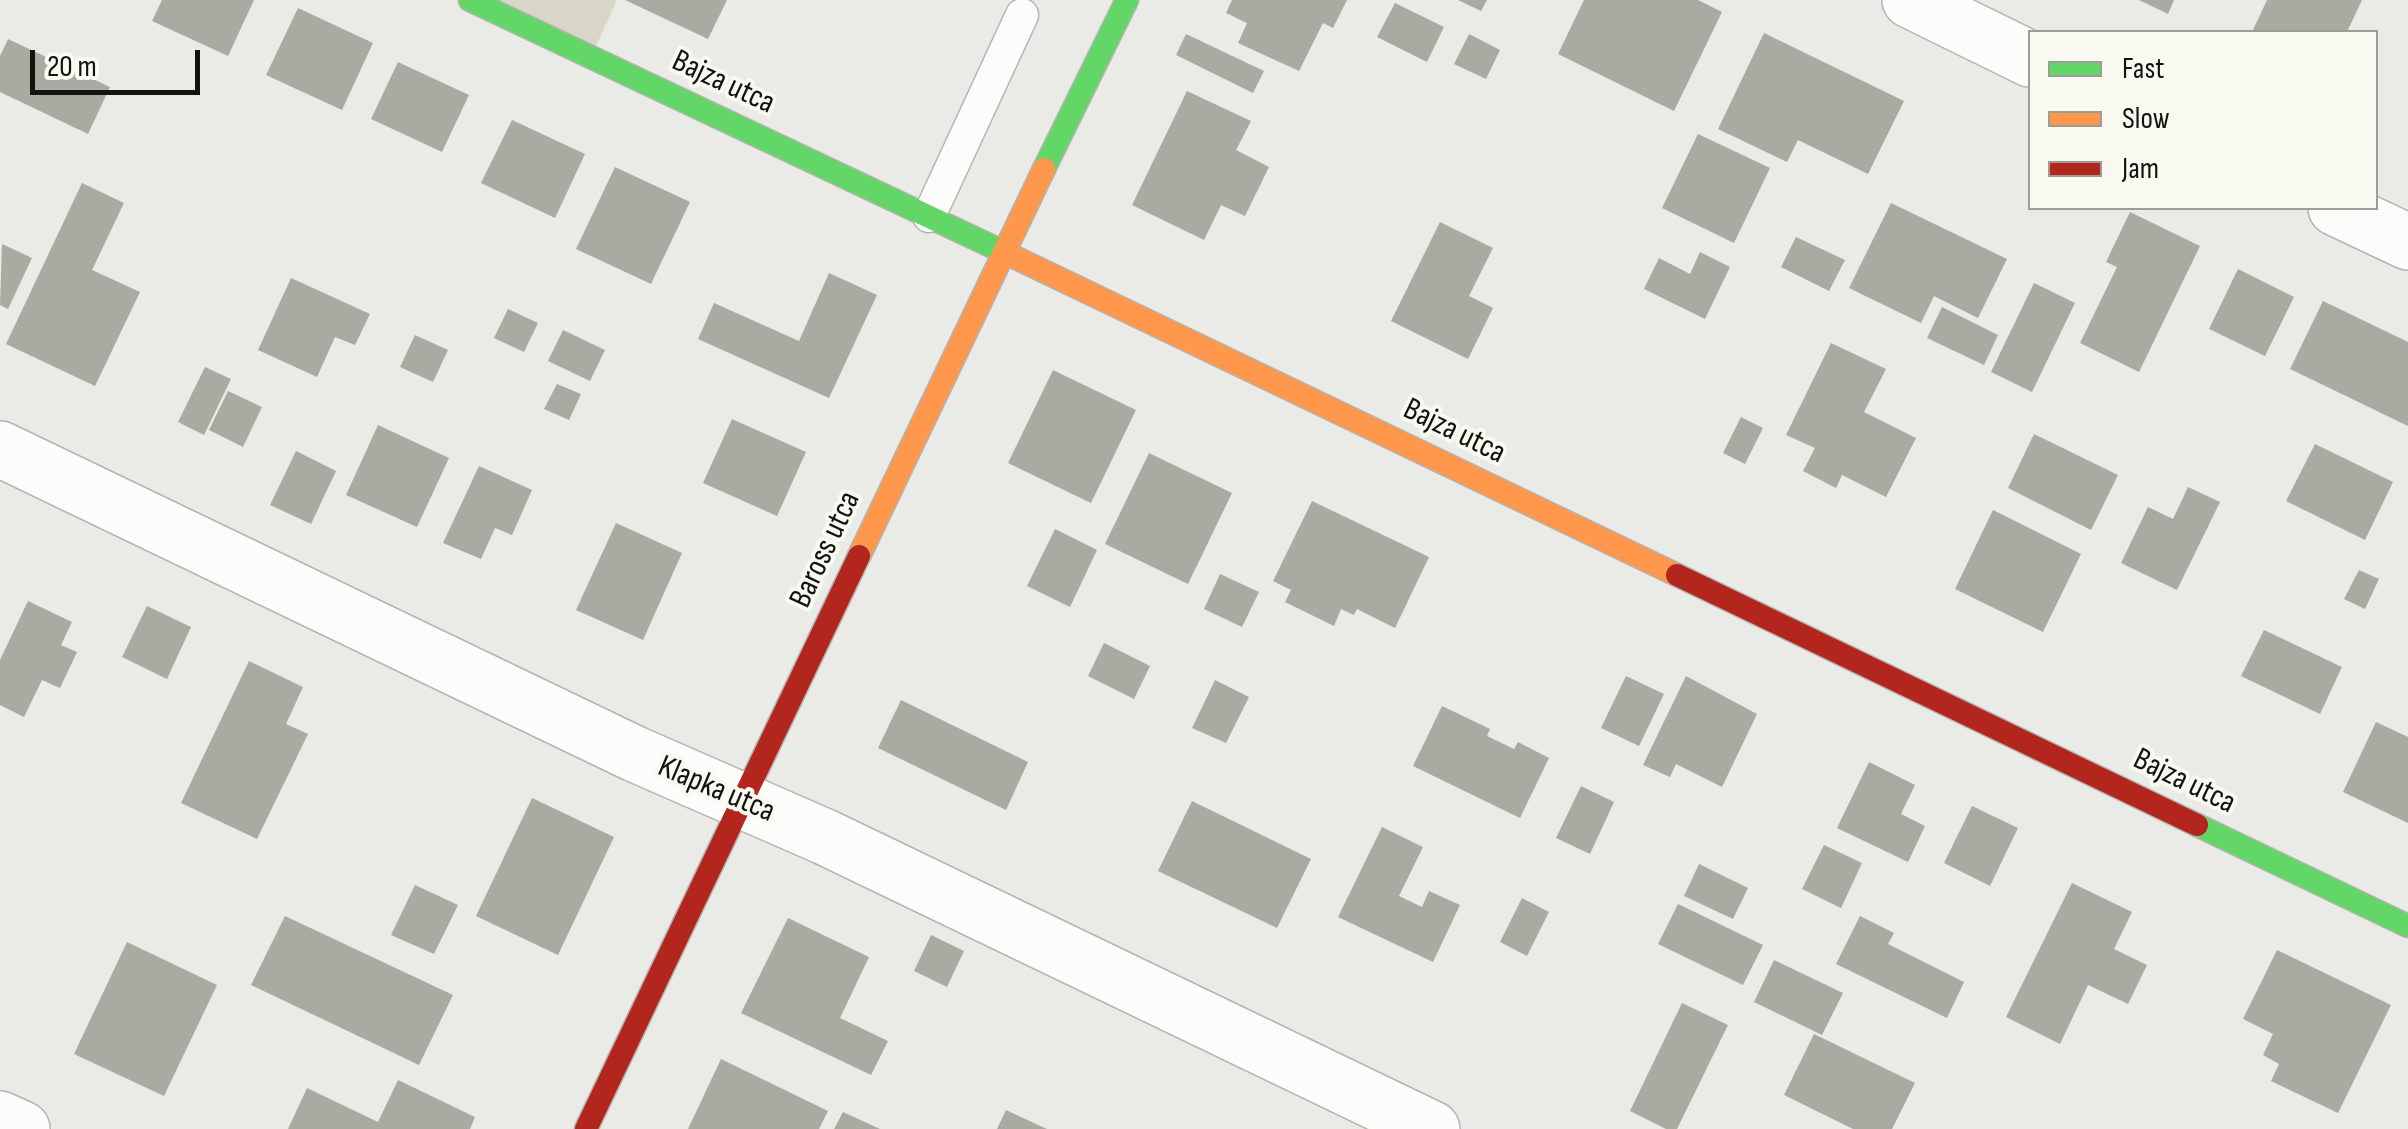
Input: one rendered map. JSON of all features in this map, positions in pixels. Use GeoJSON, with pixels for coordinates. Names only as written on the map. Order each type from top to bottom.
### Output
{"type":"FeatureCollection","features":[{"type":"Feature","properties":{"kind":"street","name":"Bajza utca"},"geometry":{"type":"LineString","coordinates":[[470,0],[1002,250],[2408,926]]}},
{"type":"Feature","properties":{"kind":"street","name":"Baross utca"},"geometry":{"type":"LineString","coordinates":[[586,1129],[1002,250],[1128,0]]}},
{"type":"Feature","properties":{"kind":"street"},"geometry":{"type":"LineString","coordinates":[[1910,0],[2028,58]]}},
{"type":"Feature","properties":{"kind":"street"},"geometry":{"type":"LineString","coordinates":[[2340,210],[2408,242]]}},
{"type":"Feature","properties":{"kind":"street","name":"Klapka utca"},"geometry":{"type":"LineString","coordinates":[[0,449],[634,754],[825,837],[1432,1129]]}},
{"type":"Feature","properties":{"kind":"street"},"geometry":{"type":"LineString","coordinates":[[0,1119],[22,1129]]}},
{"type":"Feature","properties":{"kind":"lane"},"geometry":{"type":"LineString","coordinates":[[929,216],[1022,15]]}},
{"type":"Feature","properties":{"kind":"shaded area"},"geometry":{"type":"Polygon","coordinates":[[[470,0],[617,0],[591,57],[470,0]]]}},
{"type":"Feature","properties":{"kind":"building"},"geometry":{"type":"Polygon","coordinates":[[[162,0],[254,0],[228,56],[152,21],[162,0]]]}},
{"type":"Feature","properties":{"kind":"building"},"geometry":{"type":"Polygon","coordinates":[[[625,0],[727,0],[708,39],[625,0]]]}},
{"type":"Feature","properties":{"kind":"building"},"geometry":{"type":"Polygon","coordinates":[[[1232,0],[1347,0],[1333,28],[1323,23],[1299,71],[1238,43],[1247,23],[1226,13],[1232,0]]]}},
{"type":"Feature","properties":{"kind":"building"},"geometry":{"type":"Polygon","coordinates":[[[1458,0],[1487,0],[1481,11],[1458,0]]]}},
{"type":"Feature","properties":{"kind":"building"},"geometry":{"type":"Polygon","coordinates":[[[1584,0],[1698,0],[1722,12],[1674,111],[1558,54],[1584,0]]]}},
{"type":"Feature","properties":{"kind":"building"},"geometry":{"type":"Polygon","coordinates":[[[2139,0],[2174,0],[2168,14],[2139,0]]]}},
{"type":"Feature","properties":{"kind":"building"},"geometry":{"type":"Polygon","coordinates":[[[2267,0],[2362,0],[2348,30],[2253,30],[2267,0]]]}},
{"type":"Feature","properties":{"kind":"building"},"geometry":{"type":"Polygon","coordinates":[[[1395,3],[1444,27],[1427,62],[1377,37],[1395,3]]]}},
{"type":"Feature","properties":{"kind":"building"},"geometry":{"type":"Polygon","coordinates":[[[298,8],[373,43],[342,110],[266,75],[298,8]]]}},
{"type":"Feature","properties":{"kind":"building"},"geometry":{"type":"Polygon","coordinates":[[[1764,33],[1904,101],[1868,174],[1798,140],[1787,162],[1718,129],[1764,33]]]}},
{"type":"Feature","properties":{"kind":"building"},"geometry":{"type":"Polygon","coordinates":[[[1186,34],[1264,71],[1253,93],[1176,55],[1186,34]]]}},
{"type":"Feature","properties":{"kind":"building"},"geometry":{"type":"Polygon","coordinates":[[[1469,34],[1500,50],[1486,79],[1454,64],[1469,34]]]}},
{"type":"Feature","properties":{"kind":"building"},"geometry":{"type":"Polygon","coordinates":[[[8,39],[110,87],[88,134],[0,92],[0,56],[8,39]]]}},
{"type":"Feature","properties":{"kind":"building"},"geometry":{"type":"Polygon","coordinates":[[[398,62],[469,95],[442,152],[371,119],[398,62]]]}},
{"type":"Feature","properties":{"kind":"building"},"geometry":{"type":"Polygon","coordinates":[[[1187,91],[1251,121],[1236,150],[1269,167],[1245,216],[1221,205],[1204,240],[1132,205],[1187,91]]]}},
{"type":"Feature","properties":{"kind":"building"},"geometry":{"type":"Polygon","coordinates":[[[512,120],[585,154],[555,218],[481,183],[512,120]]]}},
{"type":"Feature","properties":{"kind":"building"},"geometry":{"type":"Polygon","coordinates":[[[1698,134],[1770,168],[1734,243],[1662,208],[1698,134]]]}},
{"type":"Feature","properties":{"kind":"building"},"geometry":{"type":"Polygon","coordinates":[[[615,167],[690,202],[651,284],[576,249],[615,167]]]}},
{"type":"Feature","properties":{"kind":"building"},"geometry":{"type":"Polygon","coordinates":[[[82,183],[124,203],[92,270],[140,292],[95,386],[6,344],[82,183]]]}},
{"type":"Feature","properties":{"kind":"building"},"geometry":{"type":"Polygon","coordinates":[[[1891,203],[2007,259],[1978,318],[1934,296],[1921,323],[1849,288],[1891,203]]]}},
{"type":"Feature","properties":{"kind":"building"},"geometry":{"type":"Polygon","coordinates":[[[2130,212],[2200,246],[2139,372],[2080,343],[2117,267],[2106,262],[2130,212]]]}},
{"type":"Feature","properties":{"kind":"building"},"geometry":{"type":"Polygon","coordinates":[[[1440,222],[1493,248],[1469,296],[1493,308],[1468,359],[1391,321],[1440,222]]]}},
{"type":"Feature","properties":{"kind":"building"},"geometry":{"type":"Polygon","coordinates":[[[1796,237],[1845,260],[1829,291],[1781,267],[1796,237]]]}},
{"type":"Feature","properties":{"kind":"building"},"geometry":{"type":"Polygon","coordinates":[[[2,244],[32,258],[8,309],[0,305],[2,244]]]}},
{"type":"Feature","properties":{"kind":"building"},"geometry":{"type":"Polygon","coordinates":[[[1700,252],[1730,267],[1705,319],[1644,289],[1659,258],[1690,274],[1700,252]]]}},
{"type":"Feature","properties":{"kind":"building"},"geometry":{"type":"Polygon","coordinates":[[[2238,269],[2294,297],[2265,356],[2209,329],[2238,269]]]}},
{"type":"Feature","properties":{"kind":"building"},"geometry":{"type":"Polygon","coordinates":[[[829,273],[877,295],[829,398],[698,339],[714,303],[799,341],[829,273]]]}},
{"type":"Feature","properties":{"kind":"building"},"geometry":{"type":"Polygon","coordinates":[[[291,278],[370,314],[355,345],[335,337],[317,377],[258,350],[291,278]]]}},
{"type":"Feature","properties":{"kind":"building"},"geometry":{"type":"Polygon","coordinates":[[[2034,283],[2075,303],[2032,392],[1991,372],[2034,283]]]}},
{"type":"Feature","properties":{"kind":"building"},"geometry":{"type":"Polygon","coordinates":[[[2323,301],[2408,342],[2408,426],[2290,369],[2323,301]]]}},
{"type":"Feature","properties":{"kind":"building"},"geometry":{"type":"Polygon","coordinates":[[[1942,307],[1998,335],[1984,365],[1927,338],[1942,307]]]}},
{"type":"Feature","properties":{"kind":"building"},"geometry":{"type":"Polygon","coordinates":[[[508,309],[538,323],[524,352],[494,338],[508,309]]]}},
{"type":"Feature","properties":{"kind":"building"},"geometry":{"type":"Polygon","coordinates":[[[563,330],[605,350],[590,381],[548,361],[563,330]]]}},
{"type":"Feature","properties":{"kind":"building"},"geometry":{"type":"Polygon","coordinates":[[[415,335],[448,350],[433,382],[400,367],[415,335]]]}},
{"type":"Feature","properties":{"kind":"building"},"geometry":{"type":"Polygon","coordinates":[[[1831,343],[1886,369],[1864,412],[1916,438],[1886,497],[1842,475],[1836,488],[1803,471],[1815,448],[1786,435],[1831,343]]]}},
{"type":"Feature","properties":{"kind":"building"},"geometry":{"type":"Polygon","coordinates":[[[205,367],[231,379],[204,435],[178,422],[205,367]]]}},
{"type":"Feature","properties":{"kind":"building"},"geometry":{"type":"Polygon","coordinates":[[[1053,370],[1136,410],[1091,503],[1008,463],[1053,370]]]}},
{"type":"Feature","properties":{"kind":"building"},"geometry":{"type":"Polygon","coordinates":[[[557,384],[581,394],[569,420],[544,409],[557,384]]]}},
{"type":"Feature","properties":{"kind":"building"},"geometry":{"type":"Polygon","coordinates":[[[228,391],[262,407],[243,447],[209,430],[228,391]]]}},
{"type":"Feature","properties":{"kind":"building"},"geometry":{"type":"Polygon","coordinates":[[[1741,417],[1763,428],[1745,464],[1723,453],[1741,417]]]}},
{"type":"Feature","properties":{"kind":"building"},"geometry":{"type":"Polygon","coordinates":[[[732,419],[806,452],[777,516],[703,483],[732,419]]]}},
{"type":"Feature","properties":{"kind":"building"},"geometry":{"type":"Polygon","coordinates":[[[378,425],[449,458],[417,527],[346,495],[378,425]]]}},
{"type":"Feature","properties":{"kind":"building"},"geometry":{"type":"Polygon","coordinates":[[[2034,434],[2118,475],[2091,530],[2008,488],[2034,434]]]}},
{"type":"Feature","properties":{"kind":"building"},"geometry":{"type":"Polygon","coordinates":[[[2315,444],[2393,482],[2365,540],[2286,501],[2315,444]]]}},
{"type":"Feature","properties":{"kind":"building"},"geometry":{"type":"Polygon","coordinates":[[[296,451],[336,471],[311,524],[270,505],[296,451]]]}},
{"type":"Feature","properties":{"kind":"building"},"geometry":{"type":"Polygon","coordinates":[[[1149,453],[1232,493],[1188,584],[1105,544],[1149,453]]]}},
{"type":"Feature","properties":{"kind":"building"},"geometry":{"type":"Polygon","coordinates":[[[479,466],[532,490],[512,535],[495,528],[481,559],[443,543],[479,466]]]}},
{"type":"Feature","properties":{"kind":"building"},"geometry":{"type":"Polygon","coordinates":[[[2188,487],[2220,502],[2177,590],[2121,563],[2148,507],[2173,519],[2188,487]]]}},
{"type":"Feature","properties":{"kind":"building"},"geometry":{"type":"Polygon","coordinates":[[[1312,501],[1429,557],[1395,628],[1357,609],[1354,615],[1341,609],[1334,626],[1285,602],[1291,590],[1273,581],[1312,501]]]}},
{"type":"Feature","properties":{"kind":"building"},"geometry":{"type":"Polygon","coordinates":[[[1993,510],[2081,554],[2043,632],[1955,589],[1993,510]]]}},
{"type":"Feature","properties":{"kind":"building"},"geometry":{"type":"Polygon","coordinates":[[[616,523],[682,553],[643,640],[576,610],[616,523]]]}},
{"type":"Feature","properties":{"kind":"building"},"geometry":{"type":"Polygon","coordinates":[[[1055,529],[1097,550],[1070,607],[1027,586],[1055,529]]]}},
{"type":"Feature","properties":{"kind":"building"},"geometry":{"type":"Polygon","coordinates":[[[2359,570],[2379,579],[2365,609],[2344,599],[2359,570]]]}},
{"type":"Feature","properties":{"kind":"building"},"geometry":{"type":"Polygon","coordinates":[[[1220,574],[1259,592],[1242,627],[1204,609],[1220,574]]]}},
{"type":"Feature","properties":{"kind":"building"},"geometry":{"type":"Polygon","coordinates":[[[28,601],[72,622],[61,645],[77,652],[60,688],[42,680],[24,717],[0,705],[0,660],[28,601]]]}},
{"type":"Feature","properties":{"kind":"building"},"geometry":{"type":"Polygon","coordinates":[[[147,606],[191,627],[167,679],[122,657],[147,606]]]}},
{"type":"Feature","properties":{"kind":"building"},"geometry":{"type":"Polygon","coordinates":[[[2264,630],[2342,667],[2320,714],[2241,676],[2264,630]]]}},
{"type":"Feature","properties":{"kind":"building"},"geometry":{"type":"Polygon","coordinates":[[[1104,643],[1150,666],[1134,699],[1088,676],[1104,643]]]}},
{"type":"Feature","properties":{"kind":"building"},"geometry":{"type":"Polygon","coordinates":[[[249,661],[303,687],[286,724],[308,734],[257,839],[181,803],[249,661]]]}},
{"type":"Feature","properties":{"kind":"building"},"geometry":{"type":"Polygon","coordinates":[[[1626,676],[1664,694],[1639,746],[1601,728],[1626,676]]]}},
{"type":"Feature","properties":{"kind":"building"},"geometry":{"type":"Polygon","coordinates":[[[1686,676],[1757,714],[1722,787],[1676,764],[1670,777],[1643,765],[1686,676]]]}},
{"type":"Feature","properties":{"kind":"building"},"geometry":{"type":"Polygon","coordinates":[[[1215,680],[1249,697],[1226,743],[1192,728],[1215,680]]]}},
{"type":"Feature","properties":{"kind":"building"},"geometry":{"type":"Polygon","coordinates":[[[901,700],[1028,762],[1006,810],[878,748],[901,700]]]}},
{"type":"Feature","properties":{"kind":"building"},"geometry":{"type":"Polygon","coordinates":[[[1442,706],[1490,729],[1487,736],[1514,749],[1518,742],[1549,758],[1520,818],[1413,766],[1442,706]]]}},
{"type":"Feature","properties":{"kind":"building"},"geometry":{"type":"Polygon","coordinates":[[[2376,722],[2408,737],[2408,823],[2343,792],[2376,722]]]}},
{"type":"Feature","properties":{"kind":"building"},"geometry":{"type":"Polygon","coordinates":[[[1869,762],[1915,785],[1901,814],[1925,826],[1908,862],[1837,828],[1869,762]]]}},
{"type":"Feature","properties":{"kind":"building"},"geometry":{"type":"Polygon","coordinates":[[[1581,786],[1614,802],[1590,854],[1556,838],[1581,786]]]}},
{"type":"Feature","properties":{"kind":"building"},"geometry":{"type":"Polygon","coordinates":[[[532,798],[614,837],[558,955],[476,916],[532,798]]]}},
{"type":"Feature","properties":{"kind":"building"},"geometry":{"type":"Polygon","coordinates":[[[1192,801],[1311,859],[1277,928],[1158,871],[1192,801]]]}},
{"type":"Feature","properties":{"kind":"building"},"geometry":{"type":"Polygon","coordinates":[[[1972,806],[2018,828],[1990,886],[1944,863],[1972,806]]]}},
{"type":"Feature","properties":{"kind":"building"},"geometry":{"type":"Polygon","coordinates":[[[1382,827],[1423,847],[1399,896],[1422,907],[1429,891],[1460,905],[1433,962],[1338,917],[1382,827]]]}},
{"type":"Feature","properties":{"kind":"building"},"geometry":{"type":"Polygon","coordinates":[[[1824,845],[1862,863],[1841,908],[1802,889],[1824,845]]]}},
{"type":"Feature","properties":{"kind":"building"},"geometry":{"type":"Polygon","coordinates":[[[1699,864],[1748,888],[1733,919],[1684,896],[1699,864]]]}},
{"type":"Feature","properties":{"kind":"building"},"geometry":{"type":"Polygon","coordinates":[[[2072,883],[2132,912],[2114,949],[2147,965],[2128,1004],[2088,985],[2060,1044],[2006,1017],[2072,883]]]}},
{"type":"Feature","properties":{"kind":"building"},"geometry":{"type":"Polygon","coordinates":[[[415,885],[458,905],[434,954],[391,935],[415,885]]]}},
{"type":"Feature","properties":{"kind":"building"},"geometry":{"type":"Polygon","coordinates":[[[1522,898],[1549,912],[1527,956],[1500,942],[1522,898]]]}},
{"type":"Feature","properties":{"kind":"building"},"geometry":{"type":"Polygon","coordinates":[[[1678,904],[1763,945],[1743,985],[1658,944],[1678,904]]]}},
{"type":"Feature","properties":{"kind":"building"},"geometry":{"type":"Polygon","coordinates":[[[285,916],[453,995],[419,1065],[251,985],[285,916]]]}},
{"type":"Feature","properties":{"kind":"building"},"geometry":{"type":"Polygon","coordinates":[[[1860,916],[1894,933],[1888,944],[1964,982],[1947,1018],[1836,964],[1860,916]]]}},
{"type":"Feature","properties":{"kind":"building"},"geometry":{"type":"Polygon","coordinates":[[[788,918],[869,957],[840,1018],[888,1041],[871,1075],[741,1013],[788,918]]]}},
{"type":"Feature","properties":{"kind":"building"},"geometry":{"type":"Polygon","coordinates":[[[931,935],[964,951],[947,987],[914,971],[931,935]]]}},
{"type":"Feature","properties":{"kind":"building"},"geometry":{"type":"Polygon","coordinates":[[[127,942],[217,985],[164,1096],[74,1054],[127,942]]]}},
{"type":"Feature","properties":{"kind":"building"},"geometry":{"type":"Polygon","coordinates":[[[2277,950],[2391,1005],[2338,1113],[2271,1081],[2279,1064],[2263,1055],[2273,1034],[2243,1019],[2277,950]]]}},
{"type":"Feature","properties":{"kind":"building"},"geometry":{"type":"Polygon","coordinates":[[[1774,960],[1843,993],[1822,1035],[1754,1002],[1774,960]]]}},
{"type":"Feature","properties":{"kind":"building"},"geometry":{"type":"Polygon","coordinates":[[[1682,1003],[1728,1025],[1677,1129],[1666,1129],[1630,1111],[1682,1003]]]}},
{"type":"Feature","properties":{"kind":"building"},"geometry":{"type":"Polygon","coordinates":[[[1814,1034],[1915,1083],[1892,1129],[1853,1129],[1784,1095],[1814,1034]]]}},
{"type":"Feature","properties":{"kind":"building"},"geometry":{"type":"Polygon","coordinates":[[[721,1059],[828,1111],[819,1129],[688,1129],[721,1059]]]}},
{"type":"Feature","properties":{"kind":"building"},"geometry":{"type":"Polygon","coordinates":[[[398,1080],[475,1117],[470,1129],[288,1129],[307,1088],[378,1122],[398,1080]]]}},
{"type":"Feature","properties":{"kind":"building"},"geometry":{"type":"Polygon","coordinates":[[[1006,1110],[1047,1129],[997,1129],[1006,1110]]]}},
{"type":"Feature","properties":{"kind":"building"},"geometry":{"type":"Polygon","coordinates":[[[843,1112],[880,1129],[834,1129],[843,1112]]]}},
{"type":"Feature","properties":{"kind":"traffic: fast"},"geometry":{"type":"LineString","coordinates":[[470,0],[1010,255]]}},
{"type":"Feature","properties":{"kind":"traffic: fast"},"geometry":{"type":"LineString","coordinates":[[1044,169],[1127,0]]}},
{"type":"Feature","properties":{"kind":"traffic: fast"},"geometry":{"type":"LineString","coordinates":[[2197,825],[2408,926]]}},
{"type":"Feature","properties":{"kind":"traffic: slow"},"geometry":{"type":"LineString","coordinates":[[859,556],[1044,169]]}},
{"type":"Feature","properties":{"kind":"traffic: slow"},"geometry":{"type":"LineString","coordinates":[[1010,255],[1677,575]]}},
{"type":"Feature","properties":{"kind":"traffic: jam"},"geometry":{"type":"LineString","coordinates":[[586,1129],[859,556]]}},
{"type":"Feature","properties":{"kind":"traffic: jam"},"geometry":{"type":"LineString","coordinates":[[1677,575],[2197,825]]}}]}
